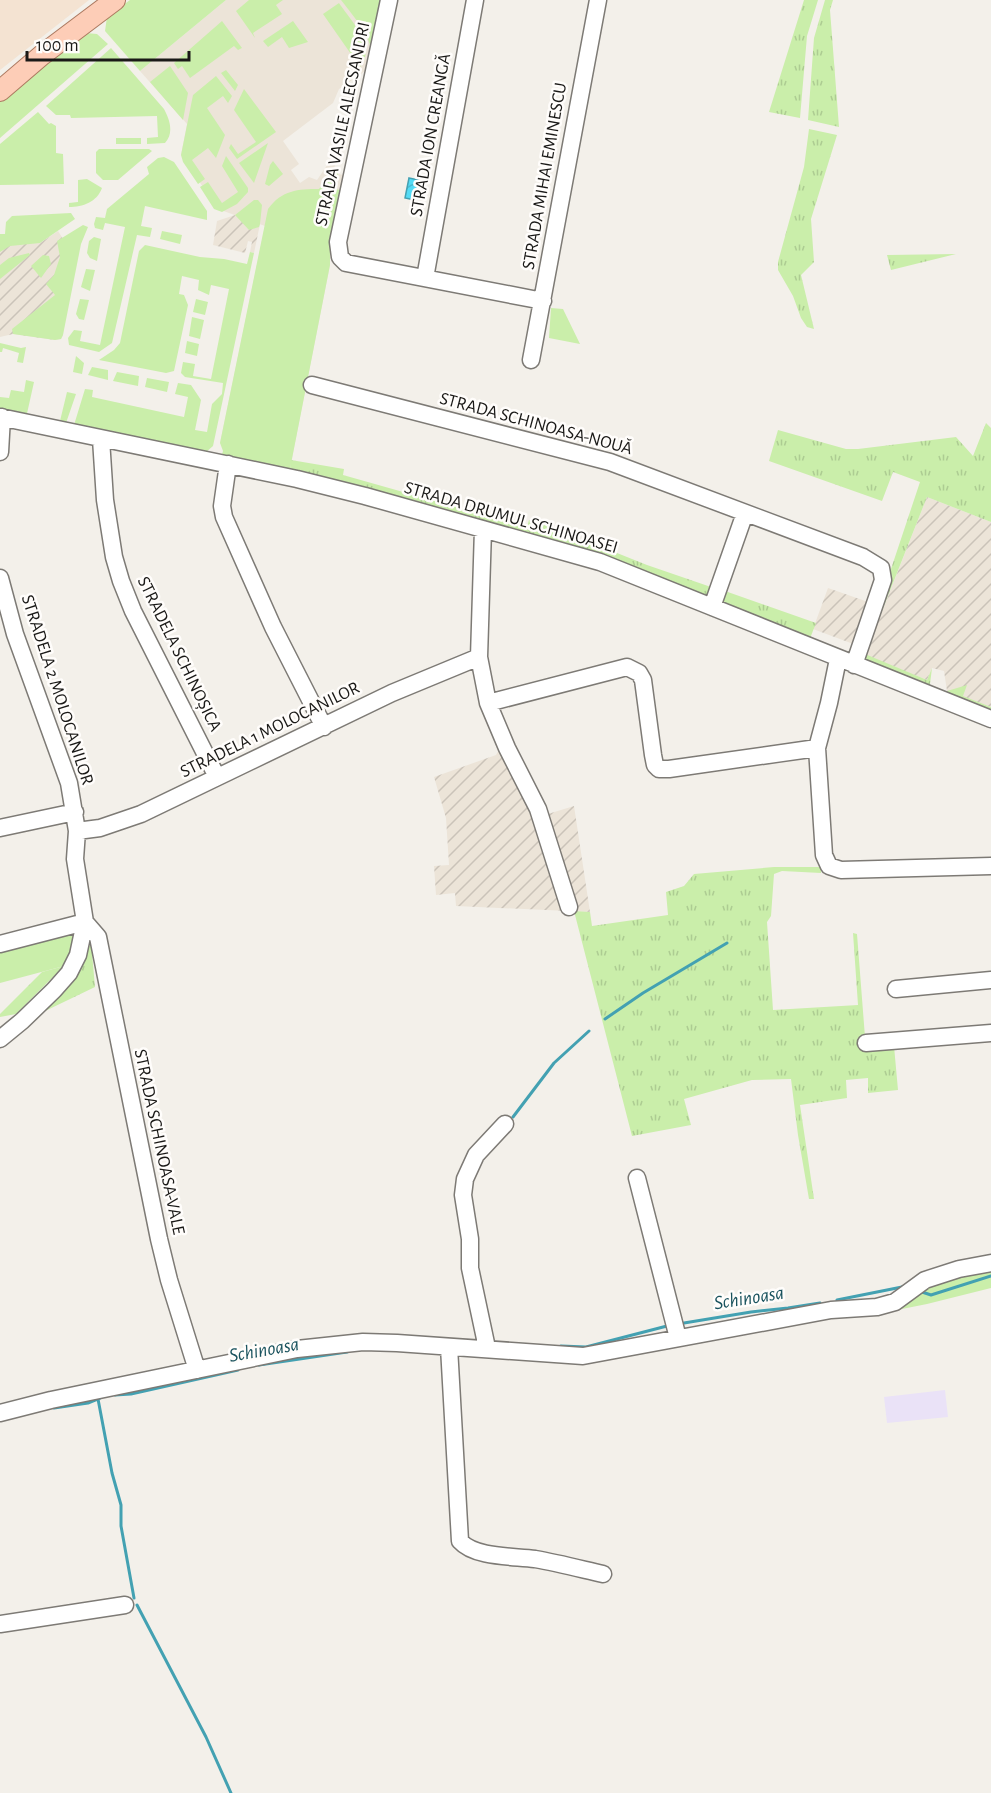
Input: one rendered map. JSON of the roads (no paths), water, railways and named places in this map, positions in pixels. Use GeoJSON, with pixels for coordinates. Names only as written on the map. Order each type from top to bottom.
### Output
{"type":"FeatureCollection","features":[{"type":"Feature","properties":{"kind":"main road"},"geometry":{"type":"LineString","coordinates":[[0,91],[42,55],[115,0]]}},
{"type":"Feature","properties":{"kind":"street","name":"STRADA VASILE ALECSANDRI"},"geometry":{"type":"LineString","coordinates":[[389,0],[338,242],[340,256],[346,263],[425,278]]}},
{"type":"Feature","properties":{"kind":"street","name":"STRADA ION CREANGĂ"},"geometry":{"type":"LineString","coordinates":[[425,278],[475,0]]}},
{"type":"Feature","properties":{"kind":"street","name":"STRADA MIHAI EMINESCU"},"geometry":{"type":"LineString","coordinates":[[531,360],[597,0]]}},
{"type":"Feature","properties":{"kind":"street"},"geometry":{"type":"LineString","coordinates":[[425,278],[543,300]]}},
{"type":"Feature","properties":{"kind":"street","name":"STRADA SCHINOASA-NOUĂ"},"geometry":{"type":"LineString","coordinates":[[312,385],[610,462],[863,557],[881,568],[883,580],[854,665]]}},
{"type":"Feature","properties":{"kind":"street"},"geometry":{"type":"LineString","coordinates":[[0,452],[1,417]]}},
{"type":"Feature","properties":{"kind":"street","name":"STRADA DRUMUL SCHINOASEI"},"geometry":{"type":"LineString","coordinates":[[1,417],[228,464],[365,496],[600,562],[991,719]]}},
{"type":"Feature","properties":{"kind":"street","name":"STRADELA SCHINOȘICA"},"geometry":{"type":"LineString","coordinates":[[101,439],[105,500],[114,557],[121,581],[133,611],[217,777]]}},
{"type":"Feature","properties":{"kind":"street"},"geometry":{"type":"LineString","coordinates":[[228,464],[222,506],[224,517],[273,627],[324,727]]}},
{"type":"Feature","properties":{"kind":"street"},"geometry":{"type":"LineString","coordinates":[[712,606],[745,513]]}},
{"type":"Feature","properties":{"kind":"street"},"geometry":{"type":"LineString","coordinates":[[483,529],[479,657],[488,703],[507,748],[538,809],[569,907]]}},
{"type":"Feature","properties":{"kind":"street","name":"STRADELA 2 MOLOCANILOR"},"geometry":{"type":"LineString","coordinates":[[0,578],[8,636],[52,733],[69,783],[77,831],[75,859],[86,922]]}},
{"type":"Feature","properties":{"kind":"street","name":"STRADELA 1 MOLOCANILOR"},"geometry":{"type":"LineString","coordinates":[[77,831],[100,828],[141,814],[425,678],[479,657]]}},
{"type":"Feature","properties":{"kind":"street"},"geometry":{"type":"LineString","coordinates":[[838,658],[830,703],[817,748],[824,855],[829,866],[840,870],[991,866]]}},
{"type":"Feature","properties":{"kind":"street"},"geometry":{"type":"LineString","coordinates":[[488,703],[621,667],[635,670],[643,680],[653,755],[659,769],[817,748]]}},
{"type":"Feature","properties":{"kind":"street"},"geometry":{"type":"LineString","coordinates":[[0,828],[75,812]]}},
{"type":"Feature","properties":{"kind":"street"},"geometry":{"type":"LineString","coordinates":[[0,944],[86,922],[78,955],[69,973],[30,1013],[0,1039]]}},
{"type":"Feature","properties":{"kind":"street","name":"STRADA SCHINOASA-VALE"},"geometry":{"type":"LineString","coordinates":[[86,922],[98,937],[159,1239],[197,1370]]}},
{"type":"Feature","properties":{"kind":"street"},"geometry":{"type":"LineString","coordinates":[[896,989],[991,980]]}},
{"type":"Feature","properties":{"kind":"street"},"geometry":{"type":"LineString","coordinates":[[866,1043],[991,1034]]}},
{"type":"Feature","properties":{"kind":"street"},"geometry":{"type":"LineString","coordinates":[[487,1348],[471,1268],[470,1239],[463,1195],[465,1179],[476,1155],[505,1124]]}},
{"type":"Feature","properties":{"kind":"street"},"geometry":{"type":"LineString","coordinates":[[638,1178],[678,1338]]}},
{"type":"Feature","properties":{"kind":"street"},"geometry":{"type":"LineString","coordinates":[[0,1413],[51,1400],[297,1349],[363,1342],[450,1351],[487,1348],[583,1356],[831,1310],[877,1307],[895,1302],[925,1280],[959,1269],[991,1263]]}},
{"type":"Feature","properties":{"kind":"street"},"geometry":{"type":"LineString","coordinates":[[450,1351],[460,1541],[465,1546],[484,1553],[535,1559],[603,1574]]}},
{"type":"Feature","properties":{"kind":"street"},"geometry":{"type":"LineString","coordinates":[[0,1624],[125,1605]]}},
{"type":"Feature","properties":{"kind":"water"},"geometry":{"type":"Polygon","coordinates":[[[409,178],[419,180],[415,200],[405,198],[409,178]]]}},
{"type":"Feature","properties":{"kind":"waterway"},"geometry":{"type":"LineString","coordinates":[[605,1019],[643,993],[727,943]]}},
{"type":"Feature","properties":{"kind":"waterway"},"geometry":{"type":"LineString","coordinates":[[513,1117],[554,1063],[589,1031]]}},
{"type":"Feature","properties":{"kind":"waterway","name":"Schinoasa"},"geometry":{"type":"LineString","coordinates":[[919,1291],[931,1295],[991,1276]]}},
{"type":"Feature","properties":{"kind":"waterway","name":"Schinoasa"},"geometry":{"type":"LineString","coordinates":[[837,1300],[902,1287]]}},
{"type":"Feature","properties":{"kind":"waterway","name":"Schinoasa"},"geometry":{"type":"LineString","coordinates":[[684,1323],[820,1303]]}},
{"type":"Feature","properties":{"kind":"waterway","name":"Schinoasa"},"geometry":{"type":"LineString","coordinates":[[561,1346],[586,1347],[667,1326]]}},
{"type":"Feature","properties":{"kind":"waterway","name":"Schinoasa"},"geometry":{"type":"LineString","coordinates":[[259,1365],[347,1352]]}},
{"type":"Feature","properties":{"kind":"waterway","name":"Schinoasa"},"geometry":{"type":"LineString","coordinates":[[115,1395],[131,1394],[238,1370]]}},
{"type":"Feature","properties":{"kind":"waterway","name":"Schinoasa"},"geometry":{"type":"LineString","coordinates":[[54,1408],[88,1403],[100,1398]]}},
{"type":"Feature","properties":{"kind":"waterway"},"geometry":{"type":"LineString","coordinates":[[98,1399],[112,1473],[121,1505],[121,1526],[134,1598]]}},
{"type":"Feature","properties":{"kind":"waterway"},"geometry":{"type":"LineString","coordinates":[[137,1605],[206,1737],[231,1793]]}}]}
